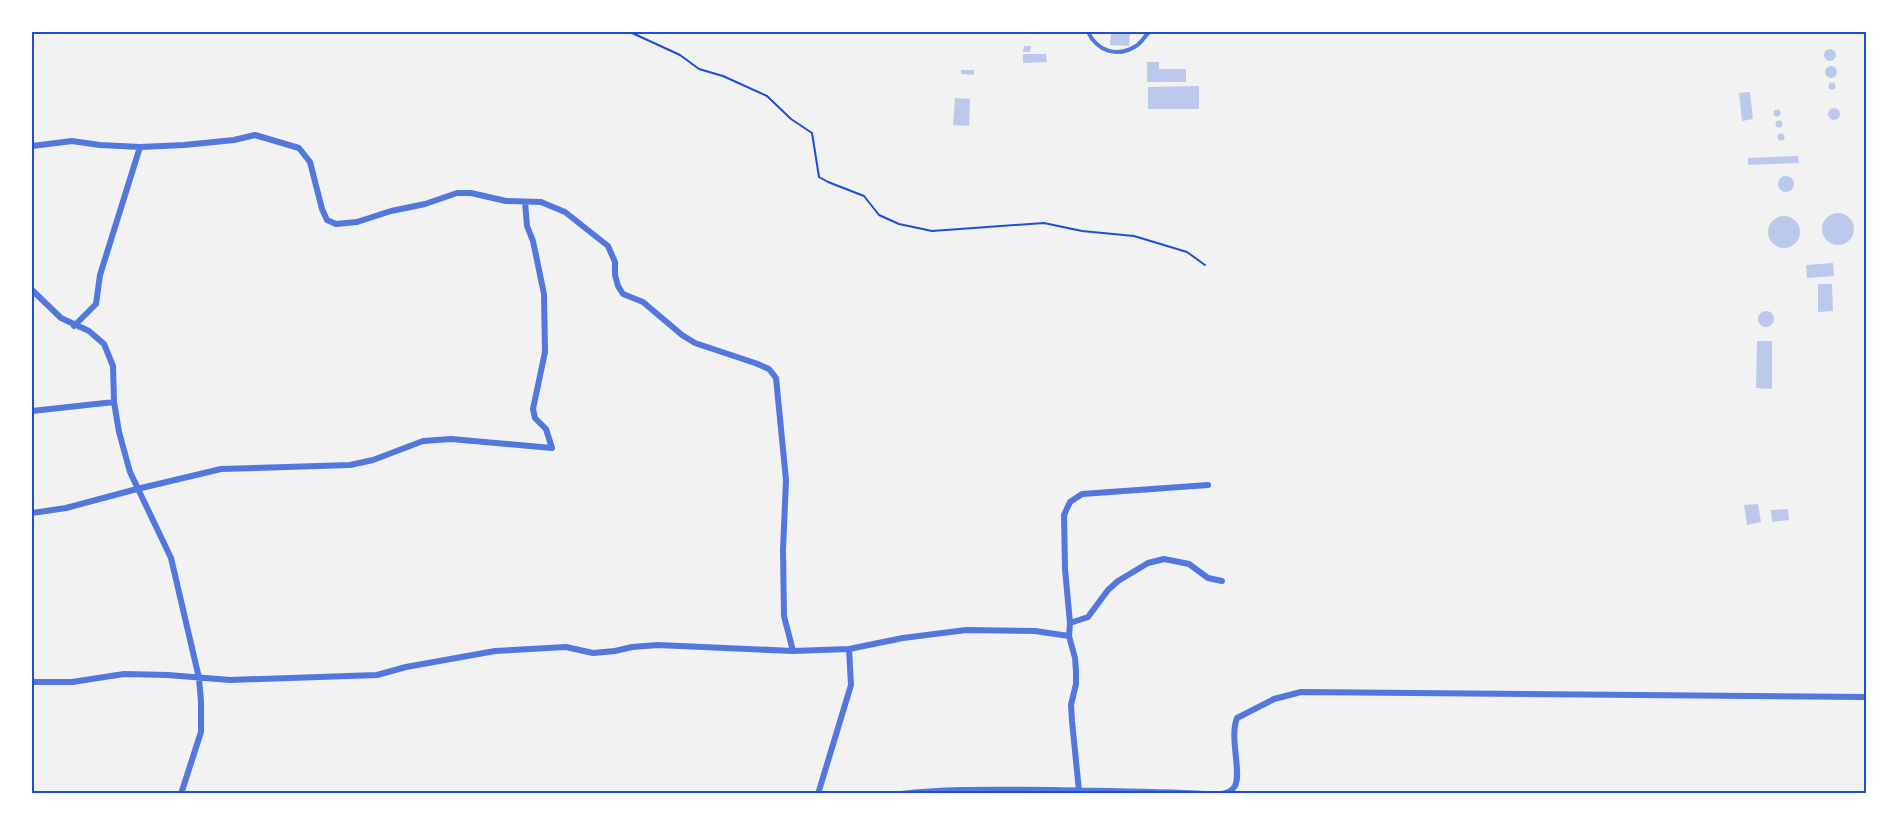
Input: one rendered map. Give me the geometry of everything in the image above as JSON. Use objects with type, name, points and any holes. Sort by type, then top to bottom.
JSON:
[{"type":"street","points":[[32,146],[72,141],[140,147],[184,145],[234,140],[255,135],[299,148],[310,162],[322,209],[327,219],[336,224],[357,222],[457,193],[471,193],[506,201],[540,202],[565,212],[608,246],[615,262],[618,286],[623,294],[643,302],[695,343],[769,369],[776,378],[786,480],[783,550],[784,616],[793,651]]},
{"type":"street","points":[[74,326],[96,304],[100,275],[140,147]]},
{"type":"street","points":[[32,513],[66,508],[221,469],[350,465],[373,460],[423,441],[451,439],[552,448],[546,429],[535,418],[533,409],[544,352],[544,294],[533,241],[527,226],[525,202]]},
{"type":"street","points":[[32,290],[61,318],[89,331],[104,344],[113,366],[114,402],[130,472],[171,558],[199,678],[201,732],[181,794]]},
{"type":"street","points":[[32,411],[114,402]]},
{"type":"street","points":[[1080,791],[1072,713],[1076,671],[1069,636],[1064,515],[1070,502],[1083,494],[1208,485]]},
{"type":"street","points":[[1070,623],[1088,617],[1118,580],[1148,563],[1164,559],[1189,564],[1208,578],[1222,581]]},
{"type":"street","points":[[32,682],[72,682],[124,674],[261,680],[377,675],[406,667],[495,651],[567,647],[593,653],[658,645],[793,651],[849,650],[903,638],[966,630],[1035,631],[1069,636]]},
{"type":"street","points":[[818,794],[851,685],[849,650]]},
{"type":"street","points":[[1226,793],[1234,788],[1236,780],[1234,730],[1237,718],[1274,699],[1301,692],[1866,698]]},
{"type":"street","points":[[901,794],[924,791],[1156,791],[1206,794]]},
{"type":"lane","points":[[1088,32],[1096,45],[1107,51],[1123,52],[1138,46],[1149,32]]},
{"type":"path","points":[[630,32],[680,55],[699,69],[723,76],[766,96],[791,119],[812,133],[819,177],[864,196],[879,215],[899,224],[932,231],[1044,223],[1082,231],[1134,236],[1187,252],[1205,266]]},
{"type":"building","points":[[1111,32],[1130,32],[1129,46],[1110,45]]},
{"type":"building","points":[[1730,32],[1750,32],[1750,33],[1731,34]]},
{"type":"building","points":[[1024,46],[1031,46],[1030,52],[1023,52]]},
{"type":"building","points":[[1832,49],[1836,55],[1832,61],[1828,61],[1824,53]]},
{"type":"building","points":[[1023,54],[1046,54],[1047,62],[1023,63]]},
{"type":"building","points":[[1147,62],[1159,62],[1159,69],[1186,69],[1186,82],[1147,82]]},
{"type":"building","points":[[1833,66],[1837,72],[1833,78],[1829,78],[1825,70]]},
{"type":"building","points":[[961,70],[974,70],[974,75],[961,74]]},
{"type":"building","points":[[1832,83],[1835,86],[1832,89],[1829,86]]},
{"type":"building","points":[[1199,86],[1199,109],[1148,109],[1148,87]]},
{"type":"building","points":[[1750,92],[1753,119],[1742,121],[1739,93]]},
{"type":"building","points":[[955,98],[970,99],[969,126],[953,125]]},
{"type":"building","points":[[1836,108],[1840,114],[1836,120],[1832,120],[1828,112]]},
{"type":"building","points":[[1777,110],[1780,113],[1777,116],[1774,113]]},
{"type":"building","points":[[1779,121],[1782,124],[1779,127],[1776,124]]},
{"type":"building","points":[[1781,134],[1784,137],[1781,140],[1778,137]]},
{"type":"building","points":[[1798,156],[1799,163],[1748,165],[1748,158]]},
{"type":"building","points":[[1786,176],[1794,184],[1786,192],[1778,184]]},
{"type":"building","points":[[1838,213],[1850,217],[1854,229],[1850,241],[1838,245],[1826,241],[1822,229],[1826,217]]},
{"type":"building","points":[[1784,216],[1796,220],[1800,232],[1796,244],[1784,248],[1772,244],[1768,232],[1772,220]]},
{"type":"building","points":[[1833,263],[1834,276],[1807,278],[1806,265]]},
{"type":"building","points":[[1818,284],[1832,284],[1833,311],[1818,312]]},
{"type":"building","points":[[1766,311],[1774,319],[1766,327],[1758,319]]},
{"type":"building","points":[[1757,341],[1772,341],[1772,389],[1756,388]]},
{"type":"building","points":[[1758,504],[1761,522],[1747,525],[1744,505]]},
{"type":"building","points":[[1788,509],[1789,520],[1772,522],[1771,510]]}]
